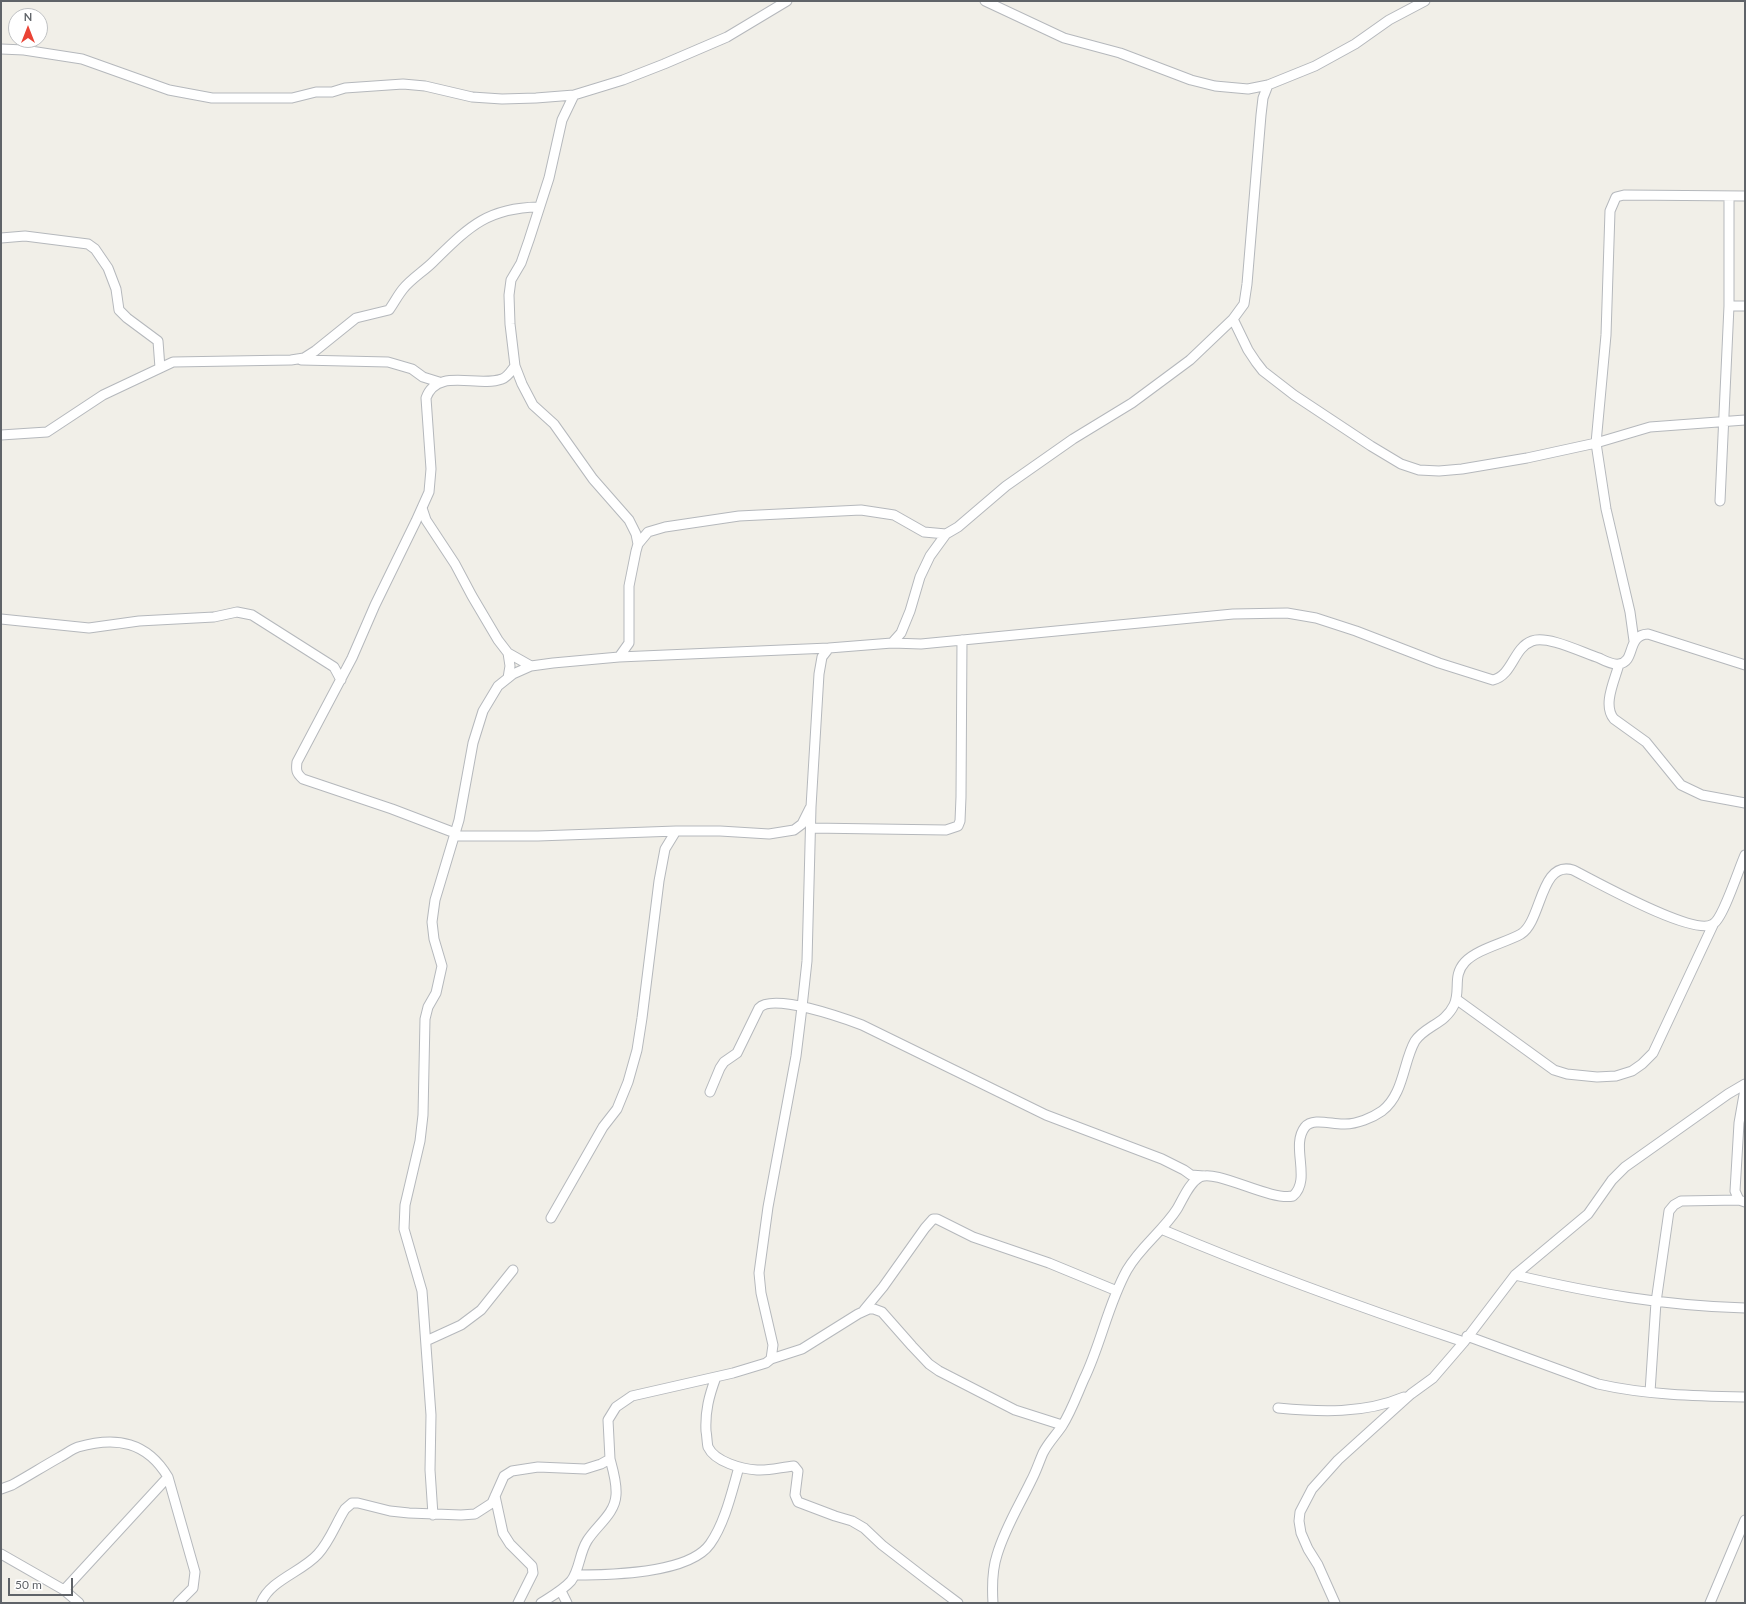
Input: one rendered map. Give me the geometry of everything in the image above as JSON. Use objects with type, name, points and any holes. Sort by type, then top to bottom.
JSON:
[{"type":"street","points":[[1,49],[24,50],[82,59],[169,90],[212,98],[292,98],[316,92],[332,92],[345,88],[403,84],[425,86],[478,98],[530,98],[574,95],[630,77],[727,37],[787,1]]},
{"type":"street","points":[[985,1],[1064,38],[1120,53],[1191,80],[1215,86],[1242,89],[1268,85],[1315,66],[1355,44],[1389,20],[1425,1]]},
{"type":"street","points":[[892,643],[901,633],[910,611],[920,578],[930,556],[946,534],[1012,482],[1073,439],[1132,404],[1183,365],[1233,319],[1244,304],[1261,115],[1263,98],[1268,85]]},
{"type":"street","points":[[574,95],[562,120],[549,178],[538,207],[521,263],[512,280],[509,295],[510,324],[515,366],[533,405],[554,424],[593,479],[629,520],[636,534],[638,544],[629,586],[629,643],[619,657]]},
{"type":"street","points":[[433,1515],[430,1470],[432,1415],[422,1291],[404,1229],[405,1206],[420,1141],[423,1115],[426,1019],[428,1008],[436,993],[442,966],[434,939],[432,922],[435,900],[459,820],[472,743],[483,711],[498,686],[513,674],[531,666],[619,657],[829,648],[892,643],[921,644],[1225,614],[1287,613],[1316,618],[1446,666],[1493,680],[1500,678],[1505,674],[1522,647],[1533,640],[1548,640],[1608,662],[1619,664],[1625,662],[1629,656],[1634,641],[1630,612],[1606,509],[1596,443],[1606,335],[1610,211],[1616,198],[1624,195],[1745,196]]},
{"type":"street","points":[[1720,501],[1729,306],[1729,196]]},
{"type":"street","points":[[298,360],[315,351],[356,318],[389,310],[403,289],[422,273],[473,224],[502,211],[519,207],[538,207]]},
{"type":"street","points":[[1,238],[25,236],[39,237],[88,244],[95,249],[108,268],[116,289],[119,310],[127,318],[158,341],[160,368]]},
{"type":"street","points":[[1729,306],[1745,306]]},
{"type":"street","points":[[1233,319],[1248,350],[1263,371],[1294,395],[1401,464],[1419,470],[1439,471],[1462,469],[1596,443],[1650,427],[1745,420]]},
{"type":"street","points":[[1,435],[47,432],[103,395],[178,361],[218,362],[298,360],[388,362],[412,369],[423,377],[439,382],[497,380],[503,378],[515,366]]},
{"type":"street","points":[[439,382],[429,390],[426,398],[431,469],[429,492],[341,680],[302,751],[297,762],[296,769],[298,775],[303,779],[392,809],[455,834],[538,836],[676,831],[720,831],[770,834],[794,830],[802,824],[811,807]]},
{"type":"street","points":[[422,508],[426,520],[455,564],[472,596],[508,653],[510,666],[508,678]]},
{"type":"street","points":[[638,544],[648,532],[665,527],[739,516],[861,510],[894,515],[924,532],[946,534]]},
{"type":"street","points":[[629,520],[648,532]]},
{"type":"street","points":[[1,619],[89,628],[138,621],[214,617],[237,612],[244,613],[252,615],[334,667],[341,680]]},
{"type":"street","points":[[1634,641],[1642,635],[1656,636],[1745,666]]},
{"type":"street","points":[[811,828],[946,830],[958,826],[960,821],[961,797],[962,640]]},
{"type":"street","points":[[771,1359],[773,1345],[760,1293],[758,1273],[768,1207],[796,1056],[802,1007],[807,961],[811,807],[819,674],[822,657],[829,648]]},
{"type":"street","points":[[508,653],[531,666]]},
{"type":"street","points":[[1619,664],[1608,706],[1609,714],[1646,742],[1681,785],[1702,795],[1745,803]]},
{"type":"street","points":[[794,830],[810,838]]},
{"type":"street","points":[[551,1218],[603,1127],[617,1109],[628,1082],[637,1050],[642,1018],[659,881],[667,843],[676,831]]},
{"type":"street","points":[[656,832],[667,843]]},
{"type":"street","points":[[1456,999],[1554,1070],[1576,1076],[1597,1077],[1616,1076],[1632,1071],[1653,1053],[1713,924],[1721,915],[1745,855]]},
{"type":"street","points":[[710,1092],[720,1068],[724,1062],[736,1053],[759,1008],[762,1005],[774,1004],[802,1007],[862,1025],[1046,1115],[1162,1160],[1184,1170],[1190,1175],[1212,1176],[1269,1194],[1282,1197],[1293,1196],[1297,1193],[1300,1185],[1300,1136],[1306,1126],[1312,1122],[1344,1125],[1356,1123],[1382,1111],[1390,1102],[1400,1083],[1415,1042],[1426,1031],[1449,1013],[1456,999],[1457,973],[1461,966],[1474,954],[1522,933],[1528,926],[1554,872],[1566,868],[1573,870],[1668,917],[1687,924],[1702,927],[1713,924]]},
{"type":"street","points":[[1335,1603],[1318,1565],[1308,1549],[1301,1533],[1299,1521],[1300,1512],[1312,1489],[1338,1460],[1411,1394],[1433,1378],[1466,1339],[1515,1275],[1588,1214],[1612,1180],[1624,1167],[1728,1094],[1745,1084]]},
{"type":"street","points":[[1742,1201],[1735,1191],[1735,1178],[1745,1089]]},
{"type":"street","points":[[993,1603],[992,1586],[996,1557],[1006,1528],[1032,1480],[1044,1452],[1062,1425],[1085,1377],[1117,1291],[1127,1270],[1138,1254],[1176,1210],[1194,1181],[1200,1177],[1206,1176]]},
{"type":"street","points":[[1650,1392],[1656,1302],[1669,1211],[1674,1205],[1681,1201],[1742,1201]]},
{"type":"street","points":[[864,1310],[933,1219],[937,1219],[973,1237],[1049,1263],[1117,1291]]},
{"type":"street","points":[[1161,1229],[1255,1267],[1410,1324],[1466,1339],[1598,1384],[1616,1388],[1650,1392],[1701,1396],[1745,1397]]},
{"type":"street","points":[[426,1341],[461,1325],[481,1310],[513,1270]]},
{"type":"street","points":[[1515,1275],[1578,1289],[1656,1302],[1704,1307],[1745,1308]]},
{"type":"street","points":[[541,1603],[560,1591],[575,1576],[586,1542],[608,1516],[614,1505],[616,1483],[610,1459],[608,1420],[616,1407],[632,1396],[716,1377],[766,1363],[771,1359],[802,1348],[864,1310],[874,1308],[882,1312],[916,1350],[939,1371],[1015,1410],[1062,1425]]},
{"type":"street","points":[[716,1377],[709,1398],[706,1414],[708,1447],[714,1455],[739,1467],[758,1470],[794,1466],[798,1471],[795,1495],[798,1502],[852,1521],[864,1528],[926,1580],[958,1603]]},
{"type":"street","points":[[1278,1408],[1316,1411],[1356,1409],[1388,1403],[1411,1394]]},
{"type":"street","points":[[1,1489],[12,1485],[78,1447],[111,1442],[129,1443],[146,1452],[160,1464],[168,1477],[195,1572],[193,1588],[178,1603]]},
{"type":"street","points":[[261,1603],[267,1592],[304,1566],[318,1554],[346,1509],[352,1503],[358,1503],[390,1511],[433,1515],[475,1514],[492,1503],[504,1476],[512,1471],[538,1467],[585,1469],[601,1464],[610,1459]]},
{"type":"street","points":[[575,1576],[609,1575],[676,1565],[687,1561],[710,1545],[716,1534],[739,1467]]},
{"type":"street","points":[[64,1590],[168,1477]]},
{"type":"street","points":[[496,1496],[503,1533],[510,1544],[532,1566],[533,1573],[518,1603]]},
{"type":"street","points":[[1710,1603],[1745,1520]]},
{"type":"street","points":[[1,1554],[64,1590],[78,1603]]},
{"type":"street","points":[[560,1591],[567,1603]]}]
